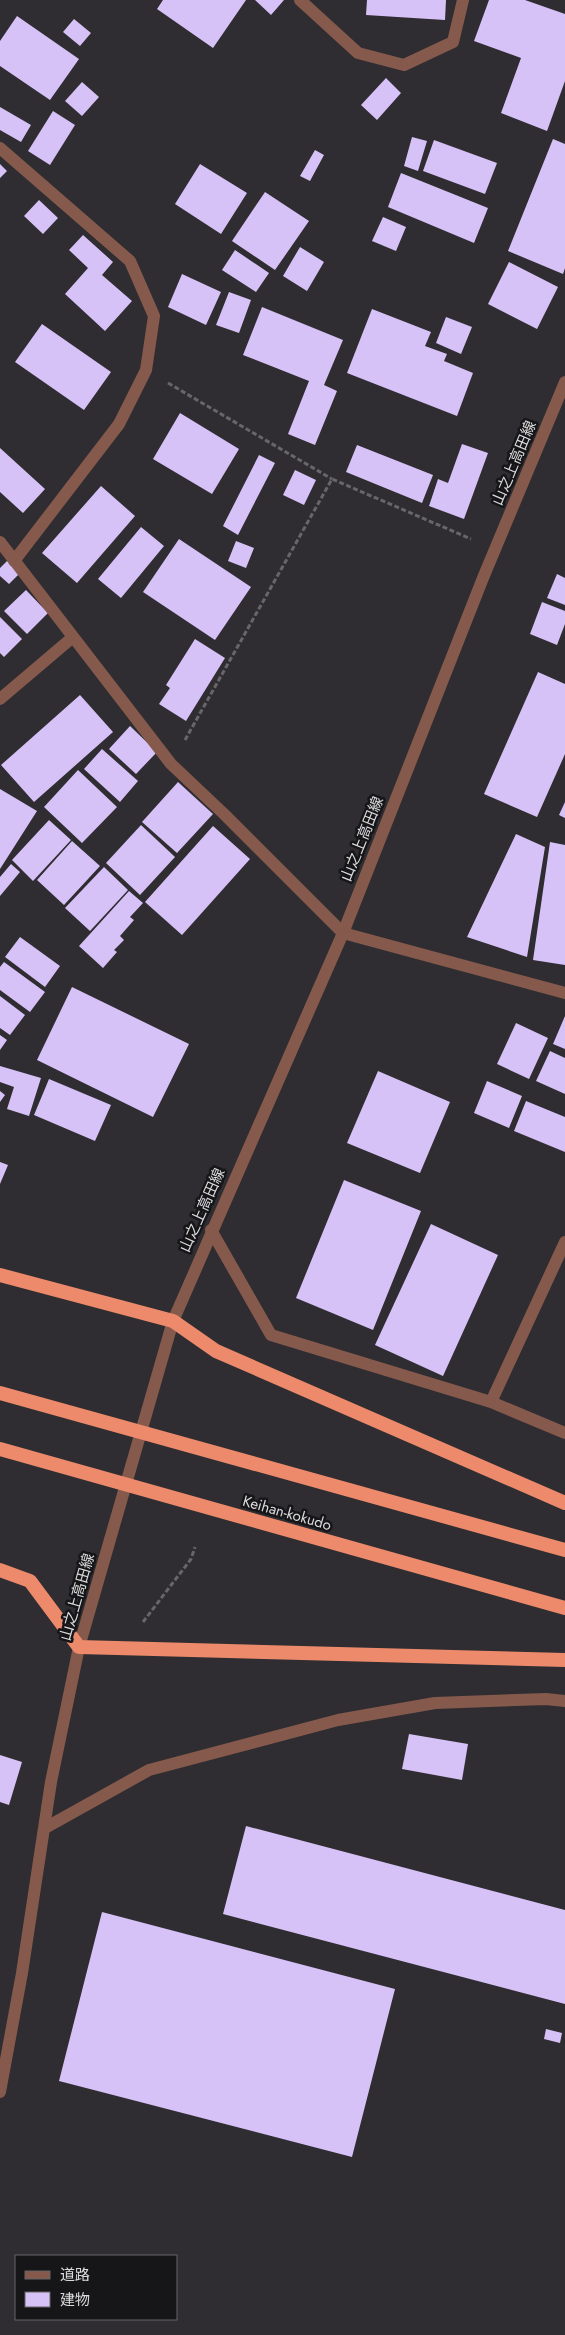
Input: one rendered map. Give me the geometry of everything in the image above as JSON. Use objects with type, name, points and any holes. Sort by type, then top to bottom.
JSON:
[{"type":"highway","points":[[0,1275],[172,1321],[216,1351],[565,1503]]},
{"type":"highway","points":[[0,1393],[565,1550]]},
{"type":"highway","name":"Keihan-kokudo","points":[[0,1449],[565,1608]]},
{"type":"highway","points":[[0,1570],[30,1581],[79,1647],[565,1660]]},
{"type":"street","points":[[300,0],[358,53],[404,64],[453,42],[463,0]]},
{"type":"street","points":[[0,148],[130,261],[154,316],[146,370],[119,424],[14,561]]},
{"type":"street","name":"山之上高田線","points":[[0,2092],[45,1828],[50,1782],[79,1647],[172,1321],[343,932],[495,549],[565,382]]},
{"type":"street","points":[[0,542],[171,764],[343,932],[565,993]]},
{"type":"street","points":[[0,699],[73,637]]},
{"type":"street","points":[[211,1230],[271,1335],[492,1402],[565,1433]]},
{"type":"street","points":[[492,1402],[565,1242]]},
{"type":"street","points":[[45,1828],[149,1770],[338,1720],[435,1703],[546,1699],[565,1701]]},
{"type":"path","points":[[146,370],[332,479],[495,549]]},
{"type":"path","points":[[171,764],[332,479]]},
{"type":"path","points":[[140,1626],[192,1559],[194,1546]]},
{"type":"building","points":[[163,0],[246,0],[213,48],[157,9]]},
{"type":"building","points":[[255,0],[284,0],[271,15]]},
{"type":"building","points":[[367,0],[446,0],[445,20],[366,15]]},
{"type":"building","points":[[489,0],[525,0],[565,14],[565,81],[547,131],[501,113],[521,58],[474,41]]},
{"type":"building","points":[[17,16],[79,59],[50,100],[0,66],[0,41]]},
{"type":"building","points":[[74,19],[91,33],[80,46],[63,32]]},
{"type":"building","points":[[386,78],[401,93],[377,120],[361,105]]},
{"type":"building","points":[[82,82],[99,97],[82,116],[65,101]]},
{"type":"building","points":[[0,107],[31,125],[21,142],[0,130]]},
{"type":"building","points":[[53,111],[75,125],[50,165],[28,151]]},
{"type":"building","points":[[412,137],[427,141],[418,171],[404,166]]},
{"type":"building","points":[[553,139],[565,144],[565,268],[563,274],[508,251]]},
{"type":"building","points":[[434,140],[497,163],[485,194],[423,171]]},
{"type":"building","points":[[315,150],[324,155],[310,181],[300,176]]},
{"type":"building","points":[[0,164],[7,171],[0,178]]},
{"type":"building","points":[[200,164],[247,193],[221,234],[175,204]]},
{"type":"building","points":[[401,173],[488,208],[474,243],[388,207]]},
{"type":"building","points":[[265,192],[309,221],[275,270],[232,241]]},
{"type":"building","points":[[39,200],[58,218],[43,234],[24,216]]},
{"type":"building","points":[[383,217],[406,227],[396,251],[372,241]]},
{"type":"building","points":[[83,235],[113,262],[102,275],[132,301],[105,331],[65,294],[88,268],[69,250]]},
{"type":"building","points":[[300,247],[324,262],[307,291],[283,276]]},
{"type":"building","points":[[235,250],[269,273],[256,292],[222,270]]},
{"type":"building","points":[[509,262],[558,287],[537,329],[488,304]]},
{"type":"building","points":[[182,274],[221,292],[206,325],[168,307]]},
{"type":"building","points":[[229,292],[251,300],[239,333],[216,325]]},
{"type":"building","points":[[262,307],[343,340],[324,385],[337,391],[315,445],[288,434],[309,381],[243,355]]},
{"type":"building","points":[[372,309],[431,332],[425,346],[447,354],[444,361],[473,373],[457,416],[347,373]]},
{"type":"building","points":[[446,317],[472,327],[461,354],[436,343]]},
{"type":"building","points":[[42,324],[111,372],[84,410],[15,362]]},
{"type":"building","points":[[180,413],[239,449],[212,494],[153,459]]},
{"type":"building","points":[[462,444],[488,453],[464,519],[429,506],[438,479],[448,483]]},
{"type":"building","points":[[357,445],[433,475],[422,503],[346,472]]},
{"type":"building","points":[[0,448],[45,489],[23,513],[0,492]]},
{"type":"building","points":[[259,455],[275,463],[238,535],[223,526]]},
{"type":"building","points":[[295,470],[316,480],[304,505],[283,495]]},
{"type":"building","points":[[101,486],[135,516],[77,583],[42,553]]},
{"type":"building","points":[[141,527],[164,546],[121,598],[98,579]]},
{"type":"building","points":[[179,539],[251,587],[215,640],[143,592]]},
{"type":"building","points":[[236,541],[254,548],[246,568],[228,561]]},
{"type":"building","points":[[7,561],[20,573],[9,584],[0,576],[0,568]]},
{"type":"building","points":[[557,574],[565,578],[565,605],[547,598]]},
{"type":"building","points":[[26,590],[48,613],[27,634],[4,611]]},
{"type":"building","points":[[542,602],[565,611],[565,624],[557,645],[530,634]]},
{"type":"building","points":[[0,617],[22,639],[4,657],[0,653]]},
{"type":"building","points":[[195,639],[225,658],[186,721],[159,704],[170,688],[166,685]]},
{"type":"building","points":[[538,672],[565,684],[565,754],[537,817],[484,794]]},
{"type":"building","points":[[80,695],[113,732],[34,802],[1,765]]},
{"type":"building","points":[[130,726],[157,752],[136,774],[109,749]]},
{"type":"building","points":[[102,749],[138,781],[120,802],[84,769]]},
{"type":"building","points":[[78,770],[117,807],[82,843],[44,807]]},
{"type":"building","points":[[178,782],[213,814],[177,853],[142,822]]},
{"type":"building","points":[[0,789],[37,811],[0,869]]},
{"type":"building","points":[[565,802],[565,818],[559,815]]},
{"type":"building","points":[[49,820],[71,840],[33,881],[12,860]]},
{"type":"building","points":[[141,825],[175,857],[140,895],[106,863]]},
{"type":"building","points":[[213,826],[250,859],[182,935],[145,902]]},
{"type":"building","points":[[516,834],[545,847],[527,957],[467,937]]},
{"type":"building","points":[[72,841],[100,866],[64,905],[37,880]]},
{"type":"building","points":[[550,842],[565,845],[565,965],[533,960]]},
{"type":"building","points":[[11,864],[20,872],[0,896],[0,877]]},
{"type":"building","points":[[104,867],[128,890],[90,931],[65,908]]},
{"type":"building","points":[[129,891],[143,903],[130,917],[134,920],[120,936],[124,940],[114,950],[117,952],[103,968],[79,946]]},
{"type":"building","points":[[20,937],[60,966],[45,987],[5,957]]},
{"type":"building","points":[[4,962],[45,992],[30,1012],[0,990],[0,967]]},
{"type":"building","points":[[72,987],[189,1044],[153,1117],[37,1060]]},
{"type":"building","points":[[0,996],[25,1015],[10,1035],[0,1028]]},
{"type":"building","points":[[565,1016],[565,1049],[553,1044]]},
{"type":"building","points":[[516,1023],[548,1038],[529,1079],[497,1064]]},
{"type":"building","points":[[0,1035],[7,1040],[0,1050]]},
{"type":"building","points":[[550,1051],[565,1058],[565,1094],[536,1081]]},
{"type":"building","points":[[0,1066],[41,1078],[29,1116],[7,1109],[14,1087],[0,1082]]},
{"type":"building","points":[[378,1071],[450,1102],[420,1173],[347,1143]]},
{"type":"building","points":[[49,1079],[111,1105],[95,1141],[34,1115]]},
{"type":"building","points":[[487,1081],[522,1096],[509,1128],[474,1113]]},
{"type":"building","points":[[0,1091],[5,1095],[0,1102]]},
{"type":"building","points":[[526,1101],[565,1117],[565,1152],[514,1131]]},
{"type":"building","points":[[0,1162],[8,1165],[0,1184]]},
{"type":"building","points":[[344,1180],[421,1211],[373,1330],[296,1298]]},
{"type":"building","points":[[431,1224],[498,1255],[443,1376],[375,1345]]},
{"type":"building","points":[[409,1734],[468,1744],[462,1780],[402,1769]]},
{"type":"building","points":[[0,1755],[22,1762],[9,1805],[0,1802]]},
{"type":"building","points":[[246,1826],[565,1910],[565,2004],[223,1914]]},
{"type":"building","points":[[102,1912],[395,1989],[352,2157],[59,2081]]},
{"type":"building","points":[[546,2029],[562,2033],[560,2043],[544,2039]]}]
